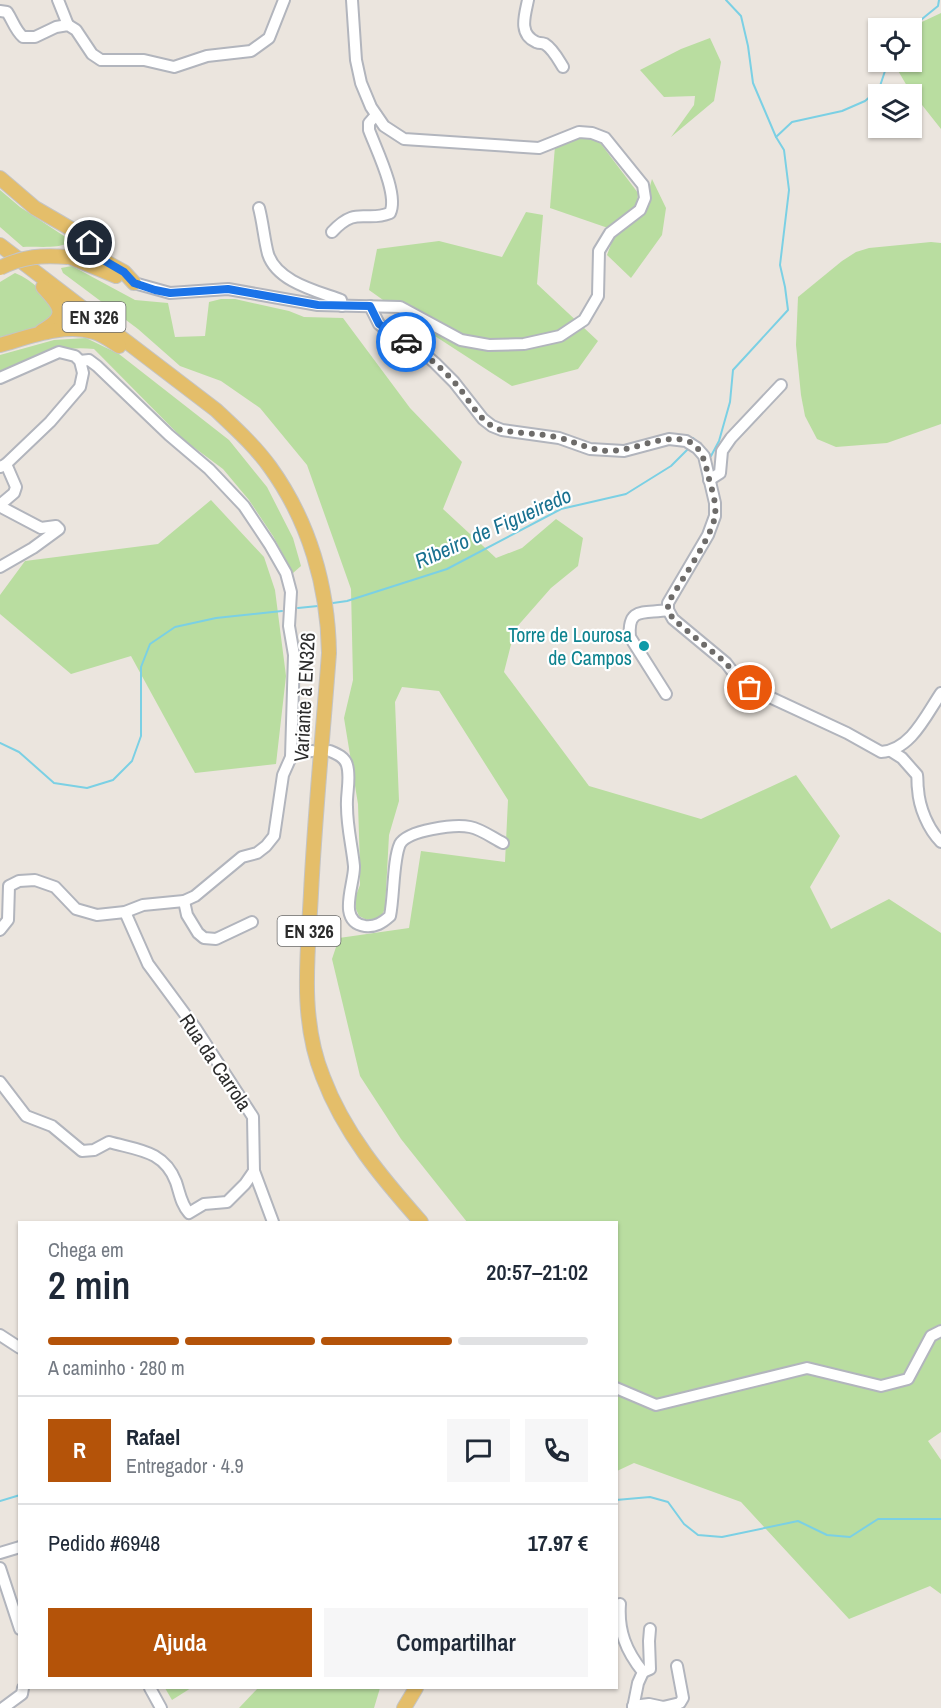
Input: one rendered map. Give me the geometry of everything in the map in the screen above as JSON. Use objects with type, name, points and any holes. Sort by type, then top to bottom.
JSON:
[{"type":"main road","points":[[0,178],[35,208],[78,233],[105,261],[124,272],[134,283]]},
{"type":"main road","points":[[73,258],[81,243],[78,233]]},
{"type":"main road","name":"Variante à EN326","points":[[0,245],[216,410],[270,466],[296,508],[320,574],[327,617],[329,653],[314,835],[307,972],[307,1005],[311,1038],[322,1075],[337,1111],[367,1158],[420,1221]]},
{"type":"main road","points":[[0,268],[21,258],[38,255],[73,258],[134,283]]},
{"type":"main road","points":[[27,267],[55,298],[60,310],[57,322],[30,338]]},
{"type":"main road","points":[[0,345],[65,330],[93,332],[132,354],[162,367]]},
{"type":"street","points":[[58,0],[68,25],[76,30],[92,54],[101,60],[144,60],[174,67],[213,54],[251,51],[268,38],[284,0]]},
{"type":"street","points":[[134,283],[170,293],[228,289],[318,305],[399,307],[461,340],[489,345],[524,344],[560,336],[584,320],[598,296],[599,251],[610,233],[640,210],[645,198],[643,185],[604,138],[592,133],[579,132],[539,148],[404,139],[384,126],[370,107],[361,83],[356,60],[352,0]]},
{"type":"street","points":[[528,0],[524,26],[526,34],[535,42],[544,44],[551,50],[563,67]]},
{"type":"street","points":[[0,11],[7,12],[15,30],[23,37],[35,37],[56,27],[68,25]]},
{"type":"street","points":[[332,232],[343,221],[352,217],[382,216],[390,213],[393,207],[392,194],[369,130],[369,123],[376,115]]},
{"type":"street","points":[[258,208],[269,256],[274,265],[283,275],[302,285],[341,300],[342,306]]},
{"type":"street","points":[[370,306],[379,324],[420,350],[435,363],[454,382],[483,419],[492,426],[502,430],[559,438],[590,449],[606,451],[624,451],[669,439],[686,441],[704,456],[715,503],[715,516],[708,535],[668,603],[668,610],[673,619],[726,663],[739,680],[750,688],[847,733],[881,752],[899,748],[908,740],[941,693]]},
{"type":"street","points":[[0,378],[59,352],[75,356],[80,361],[82,373],[80,387],[50,422],[3,466],[16,487],[14,493],[2,504],[3,508],[41,528],[56,526],[59,529],[33,549],[0,567]]},
{"type":"street","points":[[0,930],[8,920],[9,886],[20,881],[34,880],[55,887],[76,909],[97,915],[125,912],[143,905],[184,901],[195,896],[242,857],[256,853],[266,846],[274,836],[283,775],[291,757],[294,655],[290,626],[291,592],[286,573],[244,506],[209,469],[169,435],[97,366],[89,360],[80,361]]},
{"type":"street","points":[[709,480],[720,473],[722,451],[731,438],[781,385]]},
{"type":"street","points":[[666,694],[630,637],[630,630],[631,619],[640,612],[668,610]]},
{"type":"street","points":[[291,757],[296,753],[312,751]]},
{"type":"street","points":[[330,751],[340,755],[347,763],[346,807],[354,867],[348,909],[352,918],[362,925],[373,926],[382,923],[390,916],[398,854],[401,842],[410,835],[432,830],[471,827],[503,843]]},
{"type":"street","points":[[891,751],[902,758],[917,774],[917,788],[923,810],[934,835],[941,842]]},
{"type":"street","points":[[184,901],[187,915],[204,939],[216,939],[252,922]]},
{"type":"street","name":"Rua da Carrola","points":[[125,912],[148,964],[196,1029],[253,1117],[255,1171],[273,1221]]},
{"type":"street","points":[[0,1082],[26,1116],[52,1126],[82,1151],[94,1150],[109,1142],[147,1151],[161,1160],[175,1180],[183,1206],[189,1213],[204,1204],[227,1202],[255,1171]]},
{"type":"street","points":[[618,1389],[656,1405],[807,1368],[881,1386],[908,1379],[931,1336],[941,1331]]},
{"type":"street","points":[[0,1335],[18,1347]]},
{"type":"street","points":[[0,1553],[18,1548]]},
{"type":"street","points":[[0,1568],[18,1623]]},
{"type":"street","points":[[620,1604],[620,1631],[633,1660],[644,1672]]},
{"type":"street","points":[[633,1707],[644,1672],[650,1669],[650,1629]]},
{"type":"street","points":[[633,1707],[640,1704],[668,1707],[680,1703],[683,1698],[676,1666]]},
{"type":"street","points":[[3,1708],[22,1695],[23,1689]]},
{"type":"street","points":[[151,1689],[161,1708]]},
{"type":"green space","points":[[941,13],[941,129],[922,105],[922,84],[906,84],[899,72],[922,72],[922,22]]},
{"type":"green space","points":[[710,38],[721,62],[714,101],[671,137],[694,105],[695,96],[664,97],[640,70],[681,49]]},
{"type":"green space","points":[[585,136],[598,140],[638,193],[637,207],[608,228],[550,208],[555,146]]},
{"type":"green space","points":[[652,179],[666,208],[662,235],[631,278],[607,255],[614,236],[642,214]]},
{"type":"green space","points":[[0,190],[20,207],[67,238],[67,243],[53,247],[23,247],[0,227]]},
{"type":"green space","points":[[526,212],[543,215],[537,284],[598,341],[578,369],[512,386],[369,290],[377,249],[439,241],[502,257]]},
{"type":"green space","points":[[941,243],[941,424],[887,443],[836,447],[817,439],[805,416],[801,395],[796,345],[798,297],[856,252],[869,248]]},
{"type":"green space","points":[[72,266],[135,300],[168,303],[175,337],[205,336],[209,302],[221,299],[235,299],[289,311],[304,317],[343,318],[410,408],[462,462],[443,509],[496,558],[522,548],[556,519],[583,538],[578,566],[551,588],[515,629],[504,672],[589,786],[701,819],[796,775],[840,836],[810,887],[831,929],[889,899],[941,933],[941,1432],[928,1441],[941,1460],[941,1594],[930,1586],[849,1619],[741,1502],[634,1463],[618,1471],[618,1221],[466,1221],[401,1139],[360,1076],[332,959],[339,938],[409,928],[421,851],[505,862],[508,800],[439,691],[402,687],[395,702],[399,801],[389,835],[385,909],[380,918],[367,920],[359,916],[355,898],[360,885],[358,804],[344,718],[353,680],[351,589],[307,465],[260,408],[221,381],[180,366],[138,329],[63,273],[61,268]]},
{"type":"green space","points":[[15,273],[39,289],[56,311],[31,330],[0,337],[0,282]]},
{"type":"green space","points":[[86,338],[119,354],[229,440],[267,487],[293,538],[301,566],[293,573],[273,536],[249,500],[223,469],[184,440],[94,349],[57,351],[0,371],[0,355],[54,340]]},
{"type":"green space","points":[[211,500],[264,557],[275,590],[286,676],[276,764],[195,773],[131,656],[71,674],[0,614],[0,595],[25,561],[158,544]]},
{"type":"green space","points":[[166,1689],[189,1689],[172,1700]]},
{"type":"green space","points":[[257,1689],[380,1689],[374,1708],[239,1708]]},
{"type":"waterway","name":"Ribeiro de Figueiredo","points":[[706,450],[711,456],[719,441],[730,402],[733,370],[788,310],[780,265],[789,190],[784,150],[776,137],[753,83],[741,16],[726,0]]},
{"type":"waterway","points":[[922,19],[938,6],[939,0]]},
{"type":"waterway","points":[[776,137],[792,122],[842,111],[865,101],[879,89],[885,72]]},
{"type":"waterway","name":"Ribeiro de Figueiredo","points":[[693,438],[699,444]]},
{"type":"waterway","name":"Ribeiro de Figueiredo","points":[[333,603],[347,601],[447,569],[561,509],[626,494],[671,466],[688,449]]},
{"type":"waterway","name":"Ribeiro de Figueiredo","points":[[298,608],[318,606]]},
{"type":"waterway","name":"Ribeiro de Figueiredo","points":[[0,743],[19,752],[54,783],[87,788],[113,780],[132,761],[141,736],[141,667],[150,644],[175,627],[216,618],[282,611]]},
{"type":"waterway","points":[[0,1501],[18,1496]]},
{"type":"waterway","points":[[618,1500],[650,1497],[668,1502],[684,1524],[698,1535],[722,1537],[798,1521],[827,1535],[850,1537],[878,1519],[941,1519]]},
{"type":"way so far","points":[[406,342],[420,350],[454,382],[483,419],[502,430],[559,438],[590,449],[606,451],[624,451],[669,439],[686,441],[704,456],[715,503],[715,516],[708,535],[668,603],[668,610],[673,619],[726,663],[739,680],[750,688]]},
{"type":"place","name":"Torre de Lourosa de Campos","points":[[644,646]]},
{"type":"route","points":[[90,243],[105,261],[143,287],[170,293],[228,289],[318,305],[370,306],[379,324],[406,342]]}]
